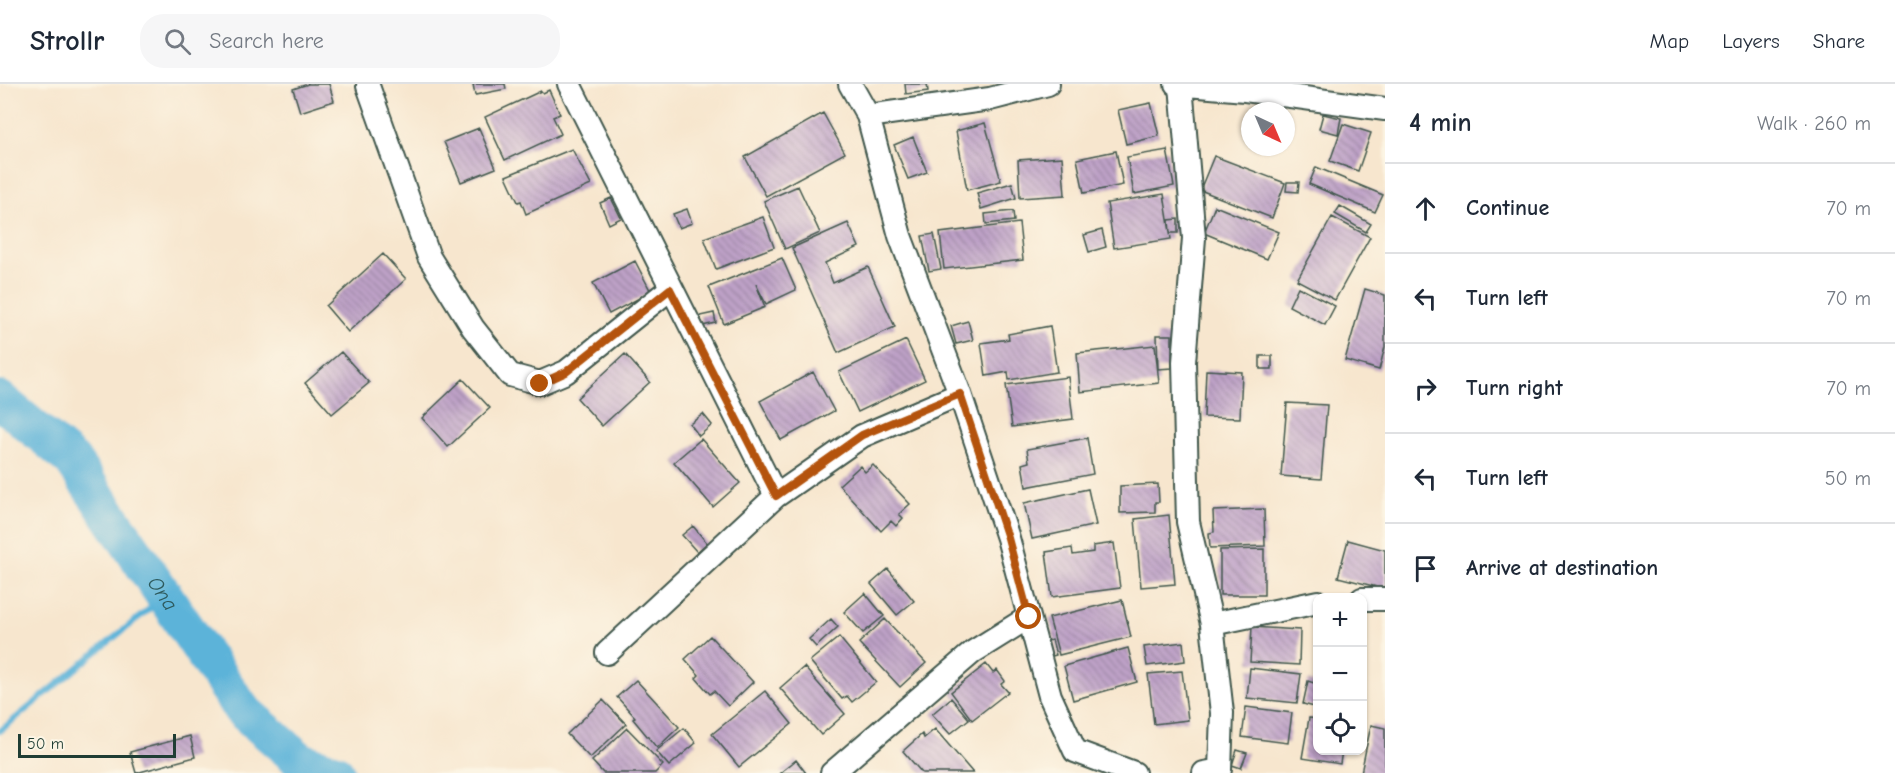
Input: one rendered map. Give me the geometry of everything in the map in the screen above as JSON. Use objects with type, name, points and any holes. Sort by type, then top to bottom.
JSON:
[{"type":"street","points":[[568,84],[776,496]]},
{"type":"street","points":[[850,84],[868,116],[900,236],[960,394],[1008,538],[1050,696],[1075,750],[1134,773]]},
{"type":"street","points":[[868,116],[990,99],[1048,84]]},
{"type":"street","points":[[1176,84],[1245,90],[1385,109]]},
{"type":"street","points":[[1181,85],[1194,238],[1184,362],[1188,522],[1212,624],[1222,713],[1216,772]]},
{"type":"street","points":[[368,86],[429,257],[473,328],[510,375],[540,384],[566,372],[670,289]]},
{"type":"street","points":[[607,653],[776,496],[862,435],[960,394]]},
{"type":"street","points":[[1367,599],[1385,599]]},
{"type":"street","points":[[1212,624],[1313,603]]},
{"type":"street","points":[[832,773],[973,652],[1029,617]]},
{"type":"building","points":[[308,84],[329,84],[334,101],[300,112],[293,89]]},
{"type":"building","points":[[473,84],[505,84],[506,89],[475,95]]},
{"type":"building","points":[[905,84],[927,84],[928,91],[906,94]]},
{"type":"building","points":[[549,90],[560,114],[553,117],[561,134],[505,160],[485,117],[541,91],[543,93]]},
{"type":"building","points":[[1151,103],[1159,136],[1126,144],[1118,110]]},
{"type":"building","points":[[823,113],[845,153],[766,196],[745,157]]},
{"type":"building","points":[[1323,114],[1341,118],[1338,134],[1319,129]]},
{"type":"building","points":[[985,123],[1001,181],[967,190],[956,131]]},
{"type":"building","points":[[1343,124],[1371,133],[1358,171],[1330,161]]},
{"type":"building","points":[[479,128],[496,168],[461,182],[444,142]]},
{"type":"building","points":[[913,137],[927,172],[908,179],[894,145]]},
{"type":"building","points":[[572,149],[591,185],[526,214],[506,176]]},
{"type":"building","points":[[1167,150],[1174,186],[1134,194],[1127,157]]},
{"type":"building","points":[[1116,151],[1123,185],[1084,193],[1077,159]]},
{"type":"building","points":[[1214,156],[1285,183],[1272,218],[1200,190]]},
{"type":"building","points":[[1062,157],[1065,195],[1020,198],[1018,160]]},
{"type":"building","points":[[1316,167],[1383,195],[1375,212],[1309,184]]},
{"type":"building","points":[[1287,182],[1299,182],[1298,192],[1286,191]]},
{"type":"building","points":[[1012,183],[1016,198],[981,209],[977,193]]},
{"type":"building","points":[[798,186],[820,233],[785,249],[764,201]]},
{"type":"building","points":[[1164,194],[1171,239],[1114,248],[1107,203]]},
{"type":"building","points":[[611,198],[621,218],[609,224],[600,203]]},
{"type":"building","points":[[1215,206],[1279,232],[1267,259],[1204,233]]},
{"type":"building","points":[[1340,206],[1371,224],[1366,232],[1335,214]]},
{"type":"building","points":[[687,209],[692,223],[679,228],[673,214]]},
{"type":"building","points":[[1013,211],[1014,221],[986,224],[985,214]]},
{"type":"building","points":[[763,217],[774,247],[716,269],[704,238]]},
{"type":"building","points":[[1332,217],[1370,237],[1335,300],[1297,280]]},
{"type":"building","points":[[1178,219],[1178,233],[1170,233],[1169,220]]},
{"type":"building","points":[[848,223],[859,247],[825,263],[833,283],[868,267],[895,327],[838,353],[792,248]]},
{"type":"building","points":[[1019,223],[1023,260],[944,269],[940,233]]},
{"type":"building","points":[[1102,230],[1106,247],[1089,252],[1084,235]]},
{"type":"building","points":[[934,234],[941,269],[929,271],[922,236]]},
{"type":"building","points":[[383,254],[406,279],[348,332],[326,306]]},
{"type":"building","points":[[782,258],[796,290],[766,304],[756,284],[765,307],[724,324],[709,287]]},
{"type":"building","points":[[635,261],[651,292],[609,314],[593,283]]},
{"type":"building","points":[[1298,287],[1335,306],[1325,325],[1289,306]]},
{"type":"building","points":[[1365,289],[1385,295],[1385,347],[1379,370],[1345,360]]},
{"type":"building","points":[[714,313],[716,323],[702,326],[700,316]]},
{"type":"building","points":[[968,321],[973,340],[956,344],[951,326]]},
{"type":"building","points":[[1050,326],[1057,372],[1009,380],[1008,372],[986,376],[981,343],[1009,339],[1008,334]]},
{"type":"building","points":[[1157,335],[1172,335],[1172,368],[1158,369]]},
{"type":"building","points":[[906,340],[925,380],[858,412],[839,372]]},
{"type":"building","points":[[1155,345],[1159,383],[1080,392],[1077,353]]},
{"type":"building","points":[[341,352],[369,383],[332,414],[305,383]]},
{"type":"building","points":[[625,354],[650,382],[602,426],[577,398]]},
{"type":"building","points":[[1260,356],[1272,356],[1272,369],[1260,369]]},
{"type":"building","points":[[1206,370],[1242,372],[1240,418],[1204,417]]},
{"type":"building","points":[[813,372],[834,411],[781,440],[760,401]]},
{"type":"building","points":[[1068,377],[1073,419],[1012,427],[1006,385]]},
{"type":"building","points":[[463,379],[490,408],[448,447],[422,418]]},
{"type":"building","points":[[1287,403],[1327,405],[1321,479],[1281,476]]},
{"type":"building","points":[[703,414],[712,425],[699,436],[690,424]]},
{"type":"building","points":[[1087,438],[1093,474],[1026,487],[1022,464],[1029,462],[1027,449]]},
{"type":"building","points":[[701,439],[740,483],[713,507],[674,462]]},
{"type":"building","points":[[873,465],[910,504],[899,514],[903,518],[896,526],[891,521],[881,531],[839,485],[860,466],[865,472]]},
{"type":"building","points":[[1158,484],[1159,502],[1155,502],[1155,512],[1120,513],[1120,486]]},
{"type":"building","points":[[1088,489],[1096,525],[1032,539],[1024,503]]},
{"type":"building","points":[[1264,509],[1265,546],[1210,548],[1209,533],[1214,532],[1213,511]]},
{"type":"building","points":[[1169,515],[1175,584],[1141,587],[1135,519]]},
{"type":"building","points":[[693,526],[707,543],[697,552],[682,535]]},
{"type":"building","points":[[1348,540],[1385,550],[1385,589],[1338,577]]},
{"type":"building","points":[[1114,543],[1120,588],[1052,597],[1046,552],[1072,548],[1073,555],[1093,552],[1093,546]]},
{"type":"building","points":[[1264,549],[1264,595],[1220,595],[1220,550]]},
{"type":"building","points":[[888,569],[914,601],[897,615],[871,584]]},
{"type":"building","points":[[865,593],[884,616],[863,633],[844,612]]},
{"type":"building","points":[[1122,600],[1131,637],[1059,655],[1049,618]]},
{"type":"building","points":[[831,619],[838,627],[816,647],[809,639]]},
{"type":"building","points":[[885,619],[926,663],[900,687],[859,643]]},
{"type":"building","points":[[1252,627],[1300,630],[1299,665],[1250,662]]},
{"type":"building","points":[[710,636],[753,682],[728,706],[714,691],[710,694],[696,678],[699,675],[685,659]]},
{"type":"building","points":[[839,637],[876,682],[852,702],[847,696],[842,699],[810,661]]},
{"type":"building","points":[[1052,640],[1056,655],[1045,658],[1041,642]]},
{"type":"building","points":[[1183,642],[1185,661],[1147,666],[1144,647]]},
{"type":"building","points":[[1128,648],[1137,682],[1073,700],[1064,666]]},
{"type":"building","points":[[986,664],[993,673],[997,670],[1005,681],[1001,684],[1008,692],[972,720],[951,692]]},
{"type":"building","points":[[804,667],[845,714],[821,735],[780,688]]},
{"type":"building","points":[[1250,668],[1301,674],[1297,703],[1247,698]]},
{"type":"building","points":[[1182,671],[1188,720],[1154,724],[1148,674]]},
{"type":"building","points":[[636,680],[679,727],[657,748],[633,719],[635,717],[617,697]]},
{"type":"building","points":[[1308,681],[1313,683],[1313,707],[1303,704]]},
{"type":"building","points":[[765,691],[792,724],[739,767],[712,734]]},
{"type":"building","points":[[951,698],[969,719],[950,734],[932,714]]},
{"type":"building","points":[[603,700],[626,724],[590,758],[567,734]]},
{"type":"building","points":[[1246,707],[1292,713],[1288,743],[1242,737]]},
{"type":"building","points":[[1309,718],[1313,718],[1313,755],[1341,755],[1340,764],[1302,758]]},
{"type":"building","points":[[1371,725],[1385,728],[1385,773],[1361,773],[1365,755],[1367,755]]},
{"type":"building","points":[[627,728],[663,765],[655,773],[603,773],[592,761]]},
{"type":"building","points":[[684,728],[696,743],[669,766],[656,751]]},
{"type":"building","points":[[935,729],[973,773],[922,773],[903,751],[922,734],[924,738]]},
{"type":"building","points":[[190,736],[195,757],[136,773],[130,752]]},
{"type":"building","points":[[1237,750],[1247,753],[1241,768],[1232,765]]},
{"type":"building","points":[[796,760],[806,773],[780,773]]},
{"type":"waterway","name":"Ona","points":[[0,400],[72,460],[242,710],[301,761],[336,773]]},
{"type":"waterway","points":[[0,731],[165,596]]},
{"type":"route","points":[[540,384],[566,372],[670,289],[776,496],[862,435],[960,394],[1008,538],[1029,617]]}]
